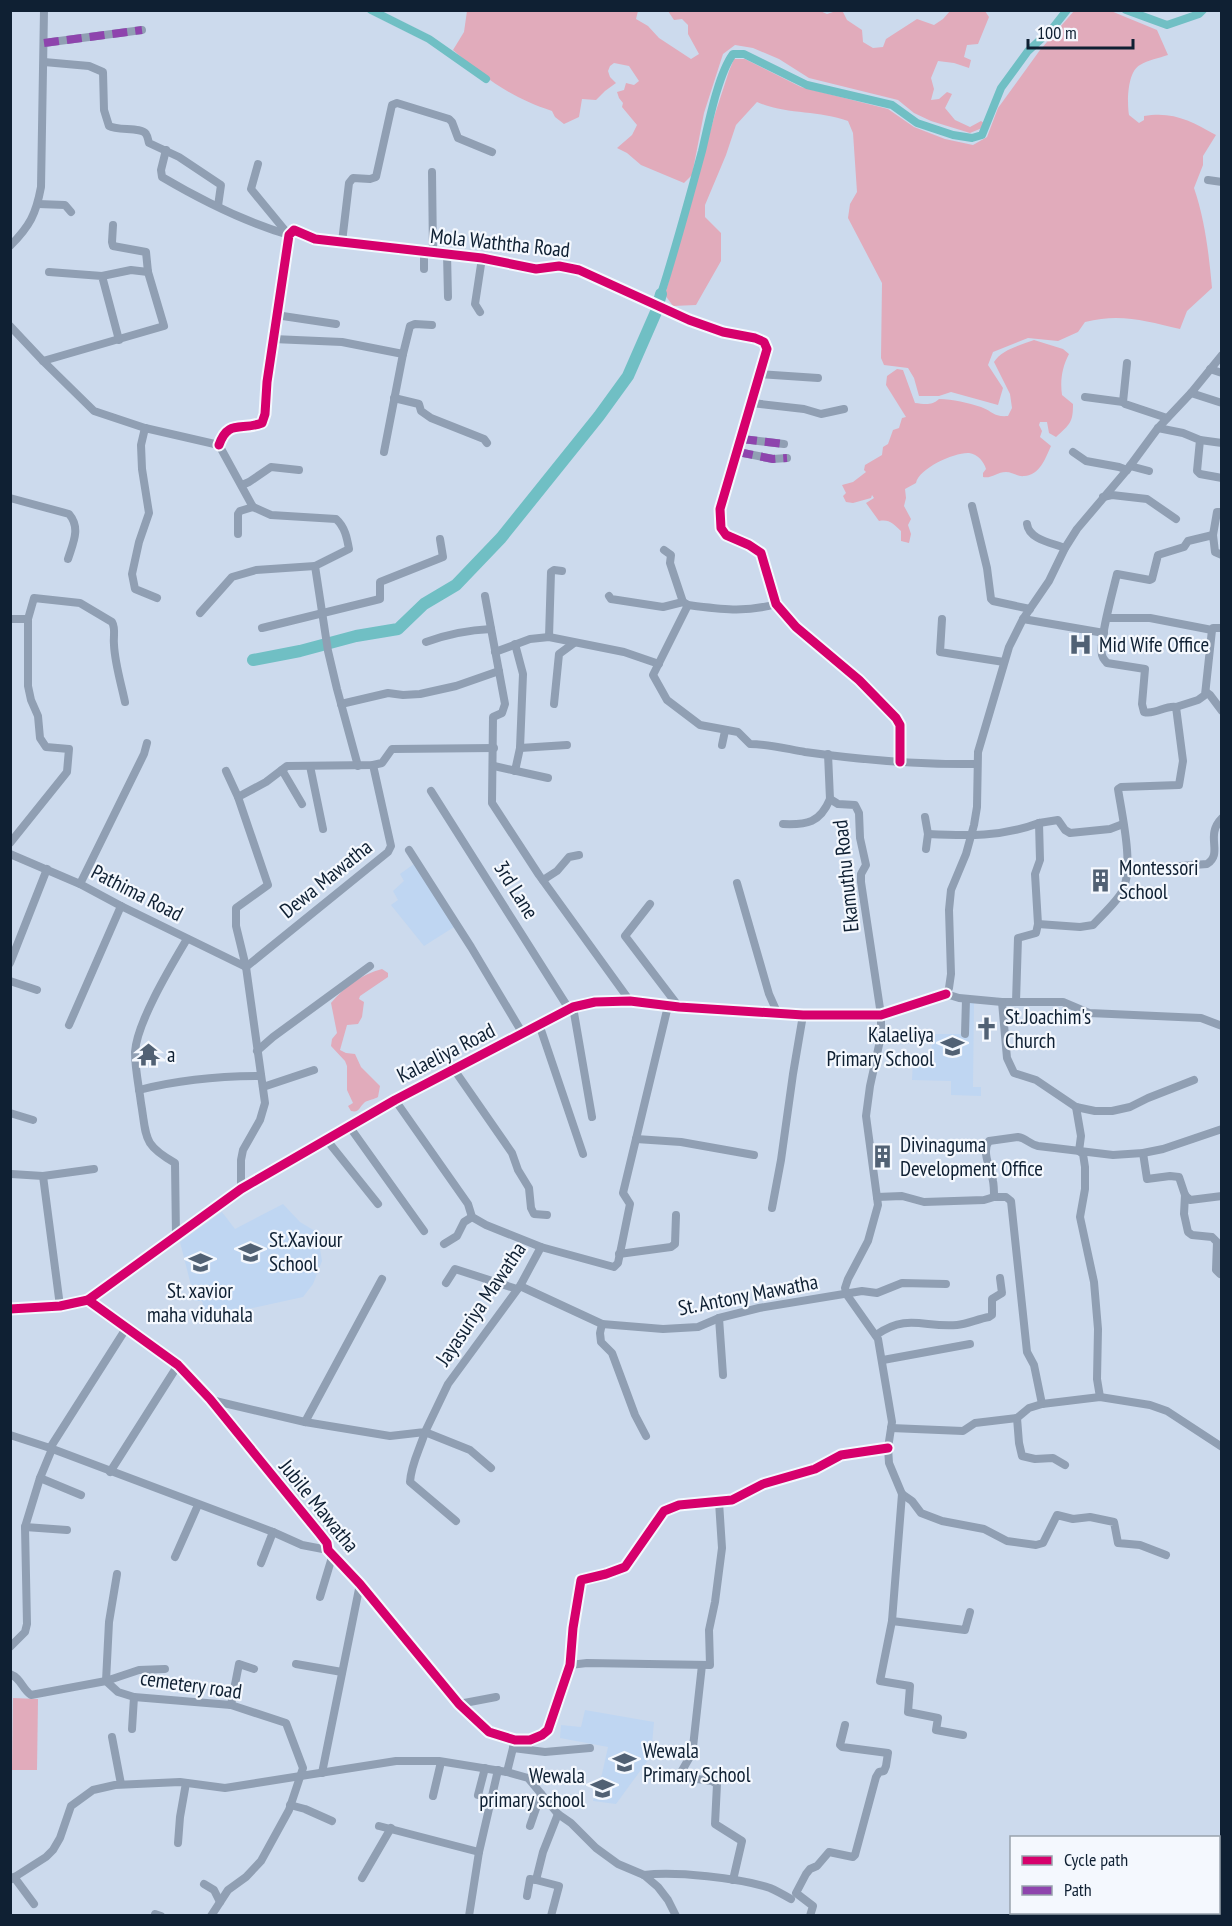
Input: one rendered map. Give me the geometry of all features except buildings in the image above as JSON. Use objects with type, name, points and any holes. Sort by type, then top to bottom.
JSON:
[{"type":"street","points":[[10,246],[31,222],[41,187],[44,10]]},
{"type":"street","points":[[44,43],[142,30]]},
{"type":"street","points":[[44,62],[89,66],[103,72],[104,110],[109,126],[142,130],[146,133],[149,143],[166,150],[221,184],[218,206]]},
{"type":"street","points":[[342,242],[349,183],[353,178],[376,177],[392,105],[397,103],[449,120],[458,138],[492,152]]},
{"type":"street","points":[[166,150],[161,170],[162,177],[192,195],[289,235]]},
{"type":"street","points":[[219,445],[227,430],[232,427],[254,426],[262,423],[265,414],[267,382],[289,235],[251,189],[258,164]]},
{"type":"street","points":[[432,172],[433,253]]},
{"type":"street","points":[[1208,180],[1221,182]]},
{"type":"street","points":[[38,204],[65,205],[71,212]]},
{"type":"street","points":[[43,361],[164,326],[148,272],[146,252],[113,246],[113,225]]},
{"type":"street","name":"Mola Waththa Road","points":[[289,235],[294,230],[315,238],[342,242],[482,258],[536,269],[559,266],[579,270],[657,307],[723,332],[764,342],[767,349],[720,509],[721,528],[726,535],[761,553],[776,604]]},
{"type":"street","points":[[424,252],[424,269]]},
{"type":"street","points":[[447,255],[448,297]]},
{"type":"street","points":[[480,312],[475,304],[482,258]]},
{"type":"street","points":[[49,272],[102,276],[131,270],[148,272]]},
{"type":"street","points":[[102,276],[119,340]]},
{"type":"street","points":[[276,315],[336,324]]},
{"type":"street","points":[[384,452],[410,326],[432,325]]},
{"type":"street","points":[[10,326],[94,411],[145,428],[219,445],[253,507],[271,515],[336,519],[341,523],[349,549],[315,566],[256,570],[232,577],[200,613]]},
{"type":"street","points":[[273,339],[342,342],[403,354]]},
{"type":"street","points":[[1221,355],[1077,528],[1049,581],[1023,619],[1009,647],[979,746],[976,817],[951,890],[949,910],[951,974],[946,994],[966,999],[1002,1002],[1063,1002],[1089,1013],[1201,1018],[1221,1026]]},
{"type":"street","points":[[1123,402],[1126,363]]},
{"type":"street","points":[[1210,369],[1221,373]]},
{"type":"street","points":[[759,374],[818,378]]},
{"type":"street","points":[[1191,393],[1221,403]]},
{"type":"street","points":[[1085,397],[1123,402],[1167,418]]},
{"type":"street","points":[[394,398],[419,404],[421,411],[431,418],[484,439],[487,443]]},
{"type":"street","points":[[752,403],[804,409],[821,414],[844,409]]},
{"type":"street","points":[[145,428],[141,445],[142,470],[149,513],[139,542],[132,574],[135,589],[157,598]]},
{"type":"street","points":[[1158,428],[1183,433],[1200,440],[1221,443]]},
{"type":"street","points":[[742,439],[784,444]]},
{"type":"street","points":[[1200,440],[1197,471],[1200,474],[1221,478]]},
{"type":"street","points":[[738,452],[773,459],[787,458]]},
{"type":"street","points":[[1073,452],[1086,461],[1149,471]]},
{"type":"street","points":[[242,485],[271,467],[299,470]]},
{"type":"street","points":[[1103,497],[1112,495],[1147,499],[1176,519]]},
{"type":"street","points":[[10,498],[69,514],[75,521],[76,527],[68,559]]},
{"type":"street","points":[[972,506],[987,568],[991,599],[993,602],[1030,609]]},
{"type":"street","points":[[238,534],[238,514],[240,511],[253,507]]},
{"type":"street","points":[[1221,512],[1217,512],[1213,536],[1215,552],[1221,555]]},
{"type":"street","points":[[1027,524],[1028,530],[1036,537],[1065,548]]},
{"type":"street","points":[[1212,630],[1205,695],[1198,700],[1171,706],[1151,714],[1144,712],[1142,704],[1145,669],[1107,663],[1103,658],[1104,633],[1117,574],[1150,580],[1158,555],[1184,548],[1188,541],[1213,536]]},
{"type":"street","points":[[262,627],[380,599],[380,582],[442,557],[440,539]]},
{"type":"street","points":[[664,550],[671,555],[670,563],[685,603],[653,675],[667,700],[700,725],[738,732],[750,744],[769,744],[804,752],[928,765],[977,764]]},
{"type":"street","points":[[315,566],[328,651],[358,766]]},
{"type":"street","points":[[549,637],[551,572],[561,571]]},
{"type":"street","points":[[485,596],[505,704],[502,713],[493,717],[492,803],[543,880],[630,1001]]},
{"type":"street","points":[[609,596],[611,599],[663,607],[685,603],[732,610],[776,604],[796,627],[859,680],[896,718],[900,725],[900,762]]},
{"type":"street","points":[[10,843],[67,772],[69,753],[69,749],[46,747],[40,738],[38,716],[31,700],[28,686],[28,619],[34,598],[80,603],[112,621],[115,627],[113,642],[115,660],[125,702]]},
{"type":"street","points":[[1107,618],[1150,618],[1212,630],[1221,628]]},
{"type":"street","points":[[10,619],[28,619]]},
{"type":"street","points":[[942,619],[940,652],[1004,662]]},
{"type":"street","points":[[1023,619],[1104,633]]},
{"type":"street","points":[[426,642],[446,635],[491,628]]},
{"type":"street","points":[[495,652],[530,639],[549,637],[624,652],[659,664]]},
{"type":"street","points":[[554,704],[559,654],[574,643]]},
{"type":"street","points":[[515,644],[524,674],[520,748],[515,771]]},
{"type":"street","points":[[341,704],[388,693],[420,694],[456,686],[499,672]]},
{"type":"street","points":[[1206,692],[1221,711]]},
{"type":"street","points":[[1038,924],[1080,927],[1093,925],[1123,891],[1128,870],[1118,789],[1179,785],[1183,761],[1176,706]]},
{"type":"street","points":[[722,745],[725,730]]},
{"type":"street","points":[[81,884],[144,754],[147,743]]},
{"type":"street","points":[[520,748],[567,745]]},
{"type":"street","points":[[238,797],[266,782],[287,766],[374,765],[382,763],[392,749],[494,748]]},
{"type":"street","name":"Ekamuthu Road","points":[[828,754],[830,799],[838,804],[855,805],[859,813],[860,838],[866,866],[861,874],[861,882],[881,1015],[881,1036],[866,1116],[878,1205],[868,1241],[848,1279],[845,1288],[847,1295]]},
{"type":"street","name":"Dewa Mawatha","points":[[246,967],[388,852],[391,846],[374,765]]},
{"type":"street","points":[[310,766],[323,829]]},
{"type":"street","points":[[494,766],[548,778]]},
{"type":"street","points":[[282,770],[302,804]]},
{"type":"street","points":[[226,771],[238,797],[268,885],[236,908],[236,926],[246,967],[265,1104],[260,1120],[243,1150],[241,1189]]},
{"type":"street","name":"3rd Lane","points":[[432,791],[571,1008]]},
{"type":"street","points":[[783,824],[805,825],[826,810],[830,799]]},
{"type":"street","points":[[925,817],[928,834],[926,849]]},
{"type":"street","points":[[1128,870],[1207,864],[1215,855],[1214,830],[1221,818]]},
{"type":"street","points":[[928,834],[971,837],[1027,828],[1039,823],[1058,820],[1065,831],[1070,833],[1110,829],[1123,824]]},
{"type":"street","points":[[1016,1002],[1018,938],[1036,933],[1038,924],[1035,874],[1040,860],[1039,823]]},
{"type":"street","points":[[409,850],[523,1034]]},
{"type":"street","name":"Pathima Road","points":[[10,854],[81,884],[246,967]]},
{"type":"street","points":[[543,880],[569,857],[579,855]]},
{"type":"street","points":[[10,963],[46,869]]},
{"type":"street","points":[[737,883],[769,994],[777,1012]]},
{"type":"street","points":[[650,904],[625,936],[679,1007]]},
{"type":"street","points":[[69,1025],[121,906]]},
{"type":"street","points":[[176,1237],[175,1164],[157,1153],[147,1140],[135,1053],[139,1032],[167,974],[188,939]]},
{"type":"street","points":[[257,1051],[370,966]]},
{"type":"street","points":[[10,981],[36,990]]},
{"type":"street","name":"Kalaeliya Road","points":[[10,1309],[60,1306],[88,1300],[241,1189],[453,1068],[571,1008],[596,1002],[630,1001],[679,1007],[803,1015],[881,1015],[946,994]]},
{"type":"street","points":[[965,1034],[966,999]]},
{"type":"street","points":[[1002,1002],[1007,1058],[1014,1073],[1036,1080],[1076,1107],[1095,1111],[1112,1111],[1130,1107],[1194,1080]]},
{"type":"street","points":[[668,1006],[623,1193],[630,1204],[619,1254],[671,1247],[675,1244],[676,1215]]},
{"type":"street","points":[[571,1008],[592,1117]]},
{"type":"street","points":[[772,1208],[803,1015]]},
{"type":"street","points":[[539,1024],[583,1154]]},
{"type":"street","points":[[453,1068],[465,1082],[512,1153],[530,1188],[531,1208],[534,1214],[547,1215]]},
{"type":"street","points":[[263,1088],[314,1070]]},
{"type":"street","points":[[140,1090],[159,1085],[239,1076],[261,1076]]},
{"type":"street","points":[[395,1100],[468,1204],[472,1217],[541,1247]]},
{"type":"street","points":[[1076,1107],[1081,1136],[1079,1151]]},
{"type":"street","points":[[10,1113],[33,1120]]},
{"type":"street","points":[[349,1126],[424,1232]]},
{"type":"street","points":[[994,1197],[986,1152],[986,1145],[989,1141],[1018,1137],[1023,1138],[1029,1144],[1038,1146],[1113,1155],[1163,1149],[1221,1129]]},
{"type":"street","points":[[326,1139],[378,1204]]},
{"type":"street","points":[[636,1139],[681,1142],[754,1155]]},
{"type":"street","points":[[1079,1151],[1083,1154],[1085,1167],[1085,1189],[1080,1217],[1094,1282],[1098,1329],[1096,1379],[1101,1397]]},
{"type":"street","points":[[1143,1153],[1147,1179],[1179,1177],[1185,1195],[1184,1214],[1188,1232],[1192,1235],[1212,1237],[1217,1242],[1216,1270],[1220,1274]]},
{"type":"street","points":[[11,1174],[43,1176],[94,1169]]},
{"type":"street","points":[[43,1176],[60,1306]]},
{"type":"street","points":[[1185,1195],[1190,1200],[1221,1196]]},
{"type":"street","points":[[878,1197],[902,1196],[924,1202],[1006,1197],[1011,1201],[1027,1352],[1034,1365],[1042,1404]]},
{"type":"street","points":[[444,1244],[457,1236],[464,1222],[472,1217]]},
{"type":"street","name":"Jayasuriya Mawatha","points":[[456,1521],[410,1482],[410,1469],[448,1384],[518,1287],[541,1247],[614,1267],[618,1263],[619,1254]]},
{"type":"street","name":"St. Antony Mawatha","points":[[446,1283],[455,1269],[518,1287],[602,1324],[663,1329],[698,1327],[719,1318],[759,1308],[862,1292],[877,1293],[902,1283],[946,1284]]},
{"type":"street","points":[[876,1335],[886,1328],[910,1322],[956,1325],[989,1317],[992,1315],[992,1299],[1002,1293],[1000,1278]]},
{"type":"street","points":[[305,1422],[382,1279]]},
{"type":"street","points":[[847,1295],[878,1339],[891,1422],[888,1463],[902,1494],[892,1621],[880,1681],[910,1686],[908,1712],[938,1718],[936,1730],[963,1735]]},
{"type":"street","name":"Jubile Mawatha","points":[[88,1300],[178,1365],[210,1399],[320,1534],[330,1552],[360,1584],[459,1704],[489,1732],[514,1744],[545,1752],[590,1748]]},
{"type":"street","points":[[719,1318],[723,1375]]},
{"type":"street","points":[[602,1324],[601,1342],[612,1353],[635,1415],[646,1436]]},
{"type":"street","points":[[10,1647],[25,1632],[27,1624],[25,1527],[40,1478],[51,1449],[127,1327]]},
{"type":"street","points":[[883,1360],[970,1344]]},
{"type":"street","points":[[110,1472],[178,1365]]},
{"type":"street","points":[[891,1428],[963,1431],[975,1423],[1017,1418],[1029,1407],[1101,1397],[1150,1405],[1167,1411],[1221,1447]]},
{"type":"street","points":[[210,1399],[305,1422],[390,1436],[425,1432],[470,1450],[491,1468]]},
{"type":"street","points":[[1017,1418],[1022,1456],[1035,1459],[1053,1458],[1065,1465]]},
{"type":"street","points":[[10,1435],[273,1532],[302,1545],[330,1552],[320,1597]]},
{"type":"street","points":[[469,1916],[479,1852],[503,1771],[514,1744],[531,1740],[548,1730],[570,1665],[581,1580],[625,1567],[664,1511],[679,1505],[732,1500],[763,1484],[815,1469],[841,1455],[888,1448]]},
{"type":"street","points":[[40,1478],[81,1495]]},
{"type":"street","points":[[902,1494],[912,1501],[921,1513],[942,1521],[984,1529],[1007,1541],[1036,1545],[1043,1543],[1057,1515],[1073,1519],[1090,1517],[1114,1522],[1118,1543],[1140,1545],[1166,1555]]},
{"type":"street","points":[[570,1665],[587,1663],[710,1665],[709,1630],[716,1602],[722,1548],[719,1502]]},
{"type":"street","points":[[175,1557],[198,1505]]},
{"type":"street","points":[[25,1527],[67,1530]]},
{"type":"street","points":[[261,1563],[273,1532]]},
{"type":"street","points":[[106,1682],[109,1622],[117,1574]]},
{"type":"street","points":[[322,1773],[360,1584]]},
{"type":"street","points":[[892,1621],[965,1630],[970,1611]]},
{"type":"street","points":[[231,1706],[239,1664],[254,1669]]},
{"type":"street","points":[[296,1664],[342,1672]]},
{"type":"street","points":[[702,1665],[693,1747],[680,1774],[682,1777],[712,1781],[717,1784],[715,1824],[742,1841],[733,1880]]},
{"type":"street","points":[[10,1674],[19,1679],[27,1693],[31,1695],[106,1682],[139,1670],[165,1669]]},
{"type":"street","name":"cemetery road","points":[[106,1682],[118,1692],[134,1697],[231,1706],[286,1723],[303,1768],[299,1777]]},
{"type":"street","points":[[132,1729],[134,1697]]},
{"type":"street","points":[[459,1704],[496,1697]]},
{"type":"street","points":[[810,1916],[813,1906],[796,1893],[801,1881],[810,1869],[817,1866],[829,1852],[853,1857],[855,1855],[876,1777],[879,1772],[884,1771],[886,1766],[888,1753],[842,1747],[840,1745],[845,1725]]},
{"type":"street","points":[[112,1737],[121,1784]]},
{"type":"street","points":[[33,1904],[12,1879],[53,1850],[60,1838],[71,1806],[93,1790],[121,1784],[186,1783],[225,1788],[396,1761],[441,1762],[503,1771],[528,1778],[558,1814],[571,1823],[596,1848],[618,1864],[644,1875],[658,1887],[676,1916]]},
{"type":"street","points":[[433,1797],[441,1762]]},
{"type":"street","points":[[478,1795],[485,1768]]},
{"type":"street","points":[[211,1916],[228,1890],[246,1877],[261,1860],[275,1838],[290,1805],[299,1777]]},
{"type":"street","points":[[178,1843],[186,1783]]},
{"type":"street","points":[[530,1826],[541,1794]]},
{"type":"street","points":[[290,1805],[306,1809],[332,1821]]},
{"type":"street","points":[[536,1880],[543,1852],[558,1814]]},
{"type":"street","points":[[379,1826],[479,1852]]},
{"type":"street","points":[[362,1878],[391,1828]]},
{"type":"street","points":[[644,1875],[666,1873],[733,1880],[769,1888],[790,1899]]},
{"type":"street","points":[[527,1896],[530,1879],[559,1886],[551,1916]]},
{"type":"street","points":[[204,1884],[214,1890],[220,1902]]},
{"type":"shaded area","points":[[818,10],[827,14],[843,12],[847,20],[862,30],[863,42],[873,48],[883,47],[886,39],[917,19],[934,25],[950,11],[985,11],[989,17],[978,44],[967,45],[964,57],[971,60],[969,68],[938,61],[931,78],[934,89],[931,100],[939,99],[947,92],[952,94],[945,108],[955,120],[970,127],[981,121],[984,123],[982,128],[970,133],[931,121],[914,113],[898,100],[809,78],[779,59],[753,48],[735,45],[723,54],[704,113],[692,175],[684,183],[641,165],[617,148],[632,135],[637,125],[622,107],[623,103],[617,92],[624,90],[626,83],[634,85],[639,81],[629,66],[614,63],[610,66],[608,71],[610,77],[616,83],[596,100],[582,99],[579,117],[564,124],[555,117],[552,111],[524,100],[499,86],[453,50],[464,32],[467,11],[638,11],[636,19],[648,26],[659,38],[691,59],[699,54],[688,34],[688,25],[682,19],[674,20],[668,11]]},
{"type":"shaded area","points":[[1074,11],[1111,11],[1157,30],[1168,55],[1146,62],[1136,69],[1130,81],[1129,115],[1139,123],[1144,120],[1144,116],[1164,115],[1182,118],[1216,135],[1203,156],[1203,165],[1194,188],[1204,225],[1212,288],[1187,311],[1180,329],[1122,318],[1085,322],[1078,332],[1058,341],[1028,338],[993,352],[988,365],[1003,388],[998,405],[951,392],[939,396],[919,396],[914,378],[908,368],[884,365],[881,358],[882,283],[848,218],[850,204],[857,192],[853,133],[848,121],[825,115],[779,109],[757,102],[736,125],[705,205],[705,217],[721,233],[721,261],[696,305],[673,306],[665,295],[715,114],[734,59],[745,59],[801,87],[888,109],[914,127],[945,139],[973,145],[987,137],[998,108],[1040,50]]},
{"type":"shaded area","points":[[1034,340],[1063,349],[1069,354],[1063,369],[1061,390],[1062,395],[1073,404],[1070,423],[1056,437],[1049,433],[1047,422],[1040,422],[1042,431],[1040,437],[1051,446],[1044,461],[1034,473],[1020,476],[1006,472],[983,477],[986,469],[984,464],[978,457],[969,453],[955,455],[938,462],[924,472],[916,483],[905,489],[904,506],[911,519],[908,525],[911,534],[909,543],[901,541],[901,531],[889,521],[879,521],[866,503],[874,498],[872,495],[871,498],[853,503],[846,502],[843,496],[846,493],[842,485],[853,482],[866,472],[865,465],[882,455],[883,447],[888,444],[893,430],[899,428],[902,418],[906,417],[886,385],[887,376],[897,369],[903,370],[915,403],[928,404],[939,399],[950,400],[981,407],[996,415],[1008,416],[1012,408],[1010,394],[994,362],[1007,351]]},
{"type":"shaded area","points":[[414,864],[454,927],[424,946],[391,905],[398,900],[393,891],[404,881],[400,874]]},
{"type":"shaded area","points":[[382,969],[388,973],[388,977],[360,996],[359,999],[364,1002],[362,1017],[358,1024],[347,1025],[340,1050],[355,1054],[361,1067],[380,1086],[378,1097],[365,1102],[358,1110],[351,1111],[348,1106],[353,1103],[347,1090],[347,1066],[331,1046],[332,1039],[337,1033],[331,1003],[354,982]]},
{"type":"shaded area","name":"Kalaeliya Primary School","points":[[963,1003],[974,1003],[973,1087],[981,1087],[981,1096],[951,1095],[951,1081],[912,1080],[913,1061],[931,1061],[932,1034],[963,1034]]},
{"type":"shaded area","name":"St.Xaviour School","points":[[283,1204],[300,1222],[315,1231],[322,1261],[313,1284],[303,1297],[207,1318],[202,1301],[195,1301],[180,1242],[222,1212],[235,1229]]},
{"type":"shaded area","points":[[13,1698],[38,1699],[37,1770],[12,1770]]},
{"type":"shaded area","name":"Wewala Primary School","points":[[585,1710],[654,1722],[651,1756],[616,1804],[593,1801],[608,1747],[560,1738],[561,1725],[581,1727]]},
{"type":"waterway","points":[[371,10],[429,39],[486,79]]},
{"type":"waterway","points":[[661,294],[718,87],[733,54],[744,54],[807,85],[892,105],[917,123],[953,135],[972,138],[982,135],[1001,88],[1028,51],[1052,29],[1067,10]]},
{"type":"waterway","points":[[1126,10],[1167,25],[1199,14],[1203,10]]},
{"type":"waterway","points":[[253,660],[300,651],[356,636],[398,629],[424,604],[456,585],[501,538],[599,416],[628,376],[656,312],[661,294]]},
{"type":"marked path","points":[[44,43],[142,30]]},
{"type":"marked path","points":[[742,439],[784,444]]},
{"type":"marked path","points":[[738,452],[773,459],[787,458]]},
{"type":"cycle path","points":[[219,445],[231,429],[262,423],[289,235],[294,230],[315,239],[482,258],[536,269],[559,266],[579,270],[689,320],[723,332],[764,342],[767,349],[720,509],[721,528],[726,535],[761,553],[776,604],[796,627],[859,680],[896,718],[900,725],[900,762]]},
{"type":"cycle path","points":[[10,1309],[60,1306],[88,1300],[241,1189],[395,1100],[573,1007],[595,1002],[630,1001],[679,1007],[803,1015],[881,1015],[946,994]]},
{"type":"cycle path","points":[[88,1300],[178,1365],[210,1399],[320,1534],[327,1543],[328,1550],[360,1584],[459,1704],[489,1732],[515,1740],[530,1740],[548,1730],[570,1665],[581,1580],[625,1567],[664,1511],[679,1505],[732,1500],[763,1484],[815,1469],[841,1455],[888,1448]]},
{"type":"place","name":"Mid Wife Office","points":[[1081,645]]},
{"type":"place","name":"Montessori School","points":[[1101,880]]},
{"type":"place","name":"St.Joachim's Church","points":[[987,1029]]},
{"type":"place","name":"Kalaeliya Primary School","points":[[952,1047]]},
{"type":"place","name":"a","points":[[149,1055]]},
{"type":"place","name":"Divinaguma Development Office","points":[[882,1157]]},
{"type":"place","name":"St.Xaviour School","points":[[251,1252]]},
{"type":"place","name":"St. xavior maha viduhala","points":[[200,1263]]},
{"type":"place","name":"Wewala Primary School","points":[[625,1763]]},
{"type":"place","name":"Wewala primary school","points":[[603,1788]]}]
